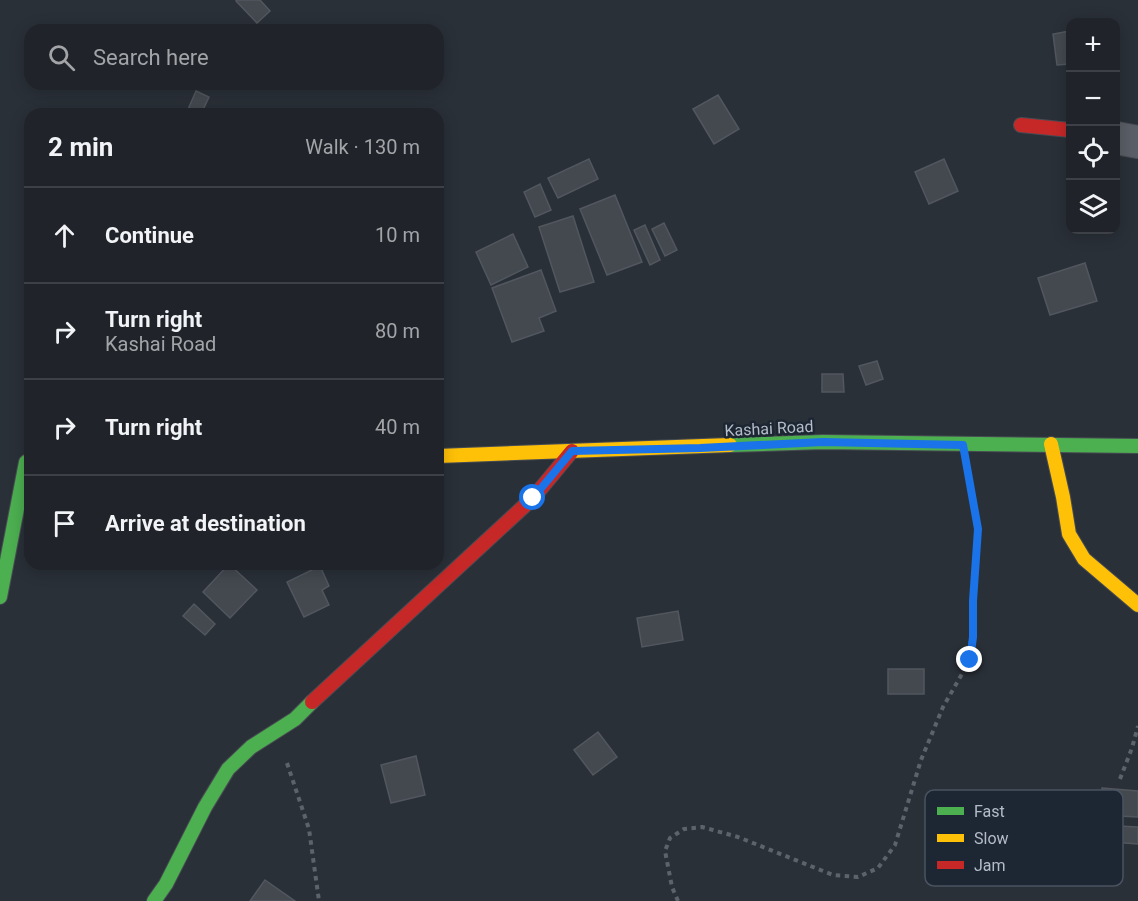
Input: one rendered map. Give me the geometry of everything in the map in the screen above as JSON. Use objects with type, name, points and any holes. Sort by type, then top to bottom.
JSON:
[{"type":"street","points":[[1021,125],[1066,130]]},
{"type":"street","points":[[1120,139],[1138,142]]},
{"type":"street","name":"Kashai Road","points":[[444,456],[823,442],[1138,446]]},
{"type":"street","points":[[1051,444],[1069,534],[1084,560],[1138,605]]},
{"type":"street","points":[[154,901],[166,884],[205,807],[228,769],[251,747],[295,719],[327,687],[514,517],[572,451]]},
{"type":"street","points":[[9,461],[24,462]]},
{"type":"street","points":[[0,597],[24,481]]},
{"type":"path","points":[[678,901],[672,887],[664,851],[670,838],[684,829],[702,827],[738,837],[833,875],[858,877],[878,868],[895,845],[921,760],[944,707],[970,660],[978,529],[963,445]]},
{"type":"path","points":[[1120,778],[1138,726]]},
{"type":"path","points":[[273,732],[289,767],[309,829],[319,901]]},
{"type":"building","points":[[237,0],[260,0],[270,11],[257,23]]},
{"type":"building","points":[[1066,32],[1066,64],[1057,65],[1053,34]]},
{"type":"building","points":[[196,91],[209,97],[204,108],[189,108]]},
{"type":"building","points":[[718,95],[739,129],[714,144],[693,109]]},
{"type":"building","points":[[589,159],[598,179],[558,198],[548,178]]},
{"type":"building","points":[[944,159],[958,191],[929,204],[915,172]]},
{"type":"building","points":[[540,184],[551,210],[535,217],[524,192]]},
{"type":"building","points":[[615,195],[642,262],[607,275],[580,209]]},
{"type":"building","points":[[573,216],[594,282],[560,292],[539,227]]},
{"type":"building","points":[[664,223],[677,250],[665,256],[652,229]]},
{"type":"building","points":[[645,225],[660,260],[650,265],[634,230]]},
{"type":"building","points":[[513,234],[528,267],[491,285],[476,252]]},
{"type":"building","points":[[1085,263],[1097,301],[1050,315],[1038,278]]},
{"type":"building","points":[[541,270],[556,311],[539,318],[544,331],[512,342],[492,288]]},
{"type":"building","points":[[877,361],[883,379],[866,385],[859,366]]},
{"type":"building","points":[[822,374],[843,374],[844,392],[822,392]]},
{"type":"building","points":[[223,570],[235,570],[257,590],[230,618],[203,592]]},
{"type":"building","points":[[312,570],[322,570],[329,586],[322,590],[329,605],[304,617],[287,582]]},
{"type":"building","points":[[194,604],[215,624],[205,635],[183,616]]},
{"type":"building","points":[[678,611],[683,640],[642,647],[637,618]]},
{"type":"building","points":[[888,669],[924,669],[924,694],[888,694]]},
{"type":"building","points":[[598,732],[617,757],[593,775],[574,750]]},
{"type":"building","points":[[416,756],[425,795],[391,803],[381,765]]},
{"type":"building","points":[[1102,788],[1138,791],[1138,817],[1123,816],[1123,790],[1102,790]]},
{"type":"building","points":[[1123,826],[1138,827],[1138,844],[1123,843]]},
{"type":"building","points":[[265,880],[295,901],[250,901]]},
{"type":"traffic: fast","points":[[730,445],[823,442],[1138,446]]},
{"type":"traffic: fast","points":[[0,597],[24,472]]},
{"type":"traffic: fast","points":[[154,901],[166,884],[205,807],[228,769],[251,747],[295,719],[312,702]]},
{"type":"traffic: slow","points":[[1051,444],[1069,534],[1084,559],[1138,605]]},
{"type":"traffic: slow","points":[[444,456],[730,445]]},
{"type":"traffic: jam","points":[[1021,125],[1066,130]]},
{"type":"traffic: jam","points":[[312,702],[533,498],[572,451]]},
{"type":"route","points":[[533,498],[572,451],[823,442],[963,445],[978,529],[970,660]]}]
